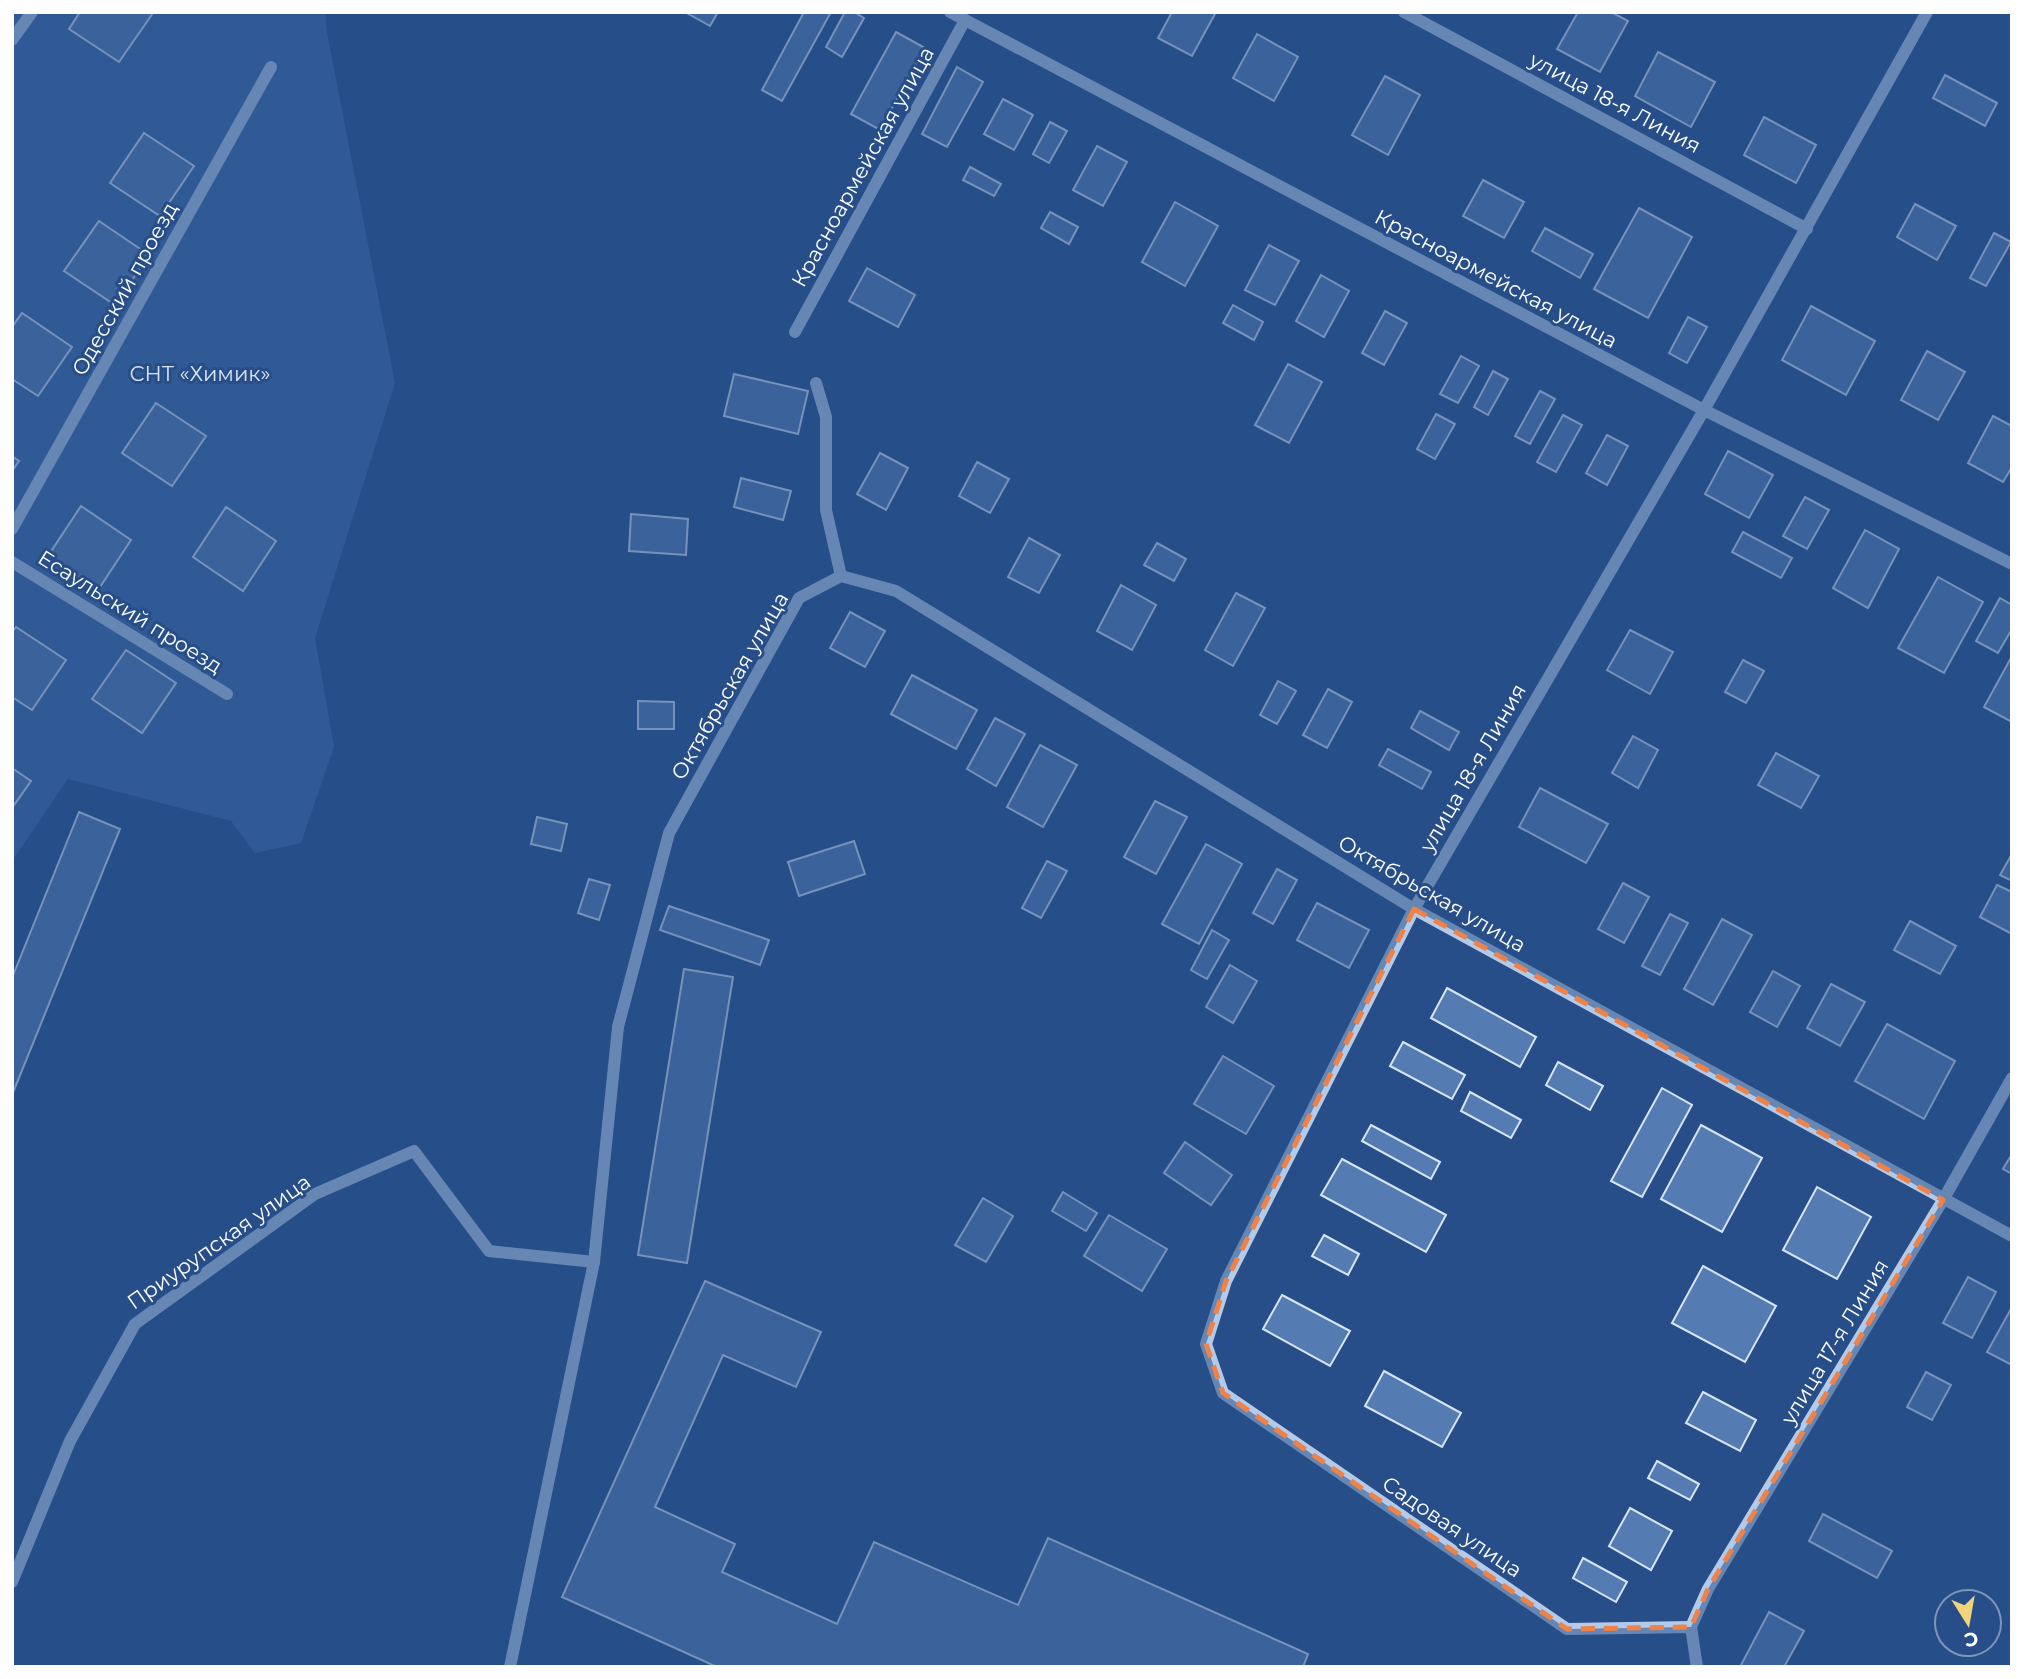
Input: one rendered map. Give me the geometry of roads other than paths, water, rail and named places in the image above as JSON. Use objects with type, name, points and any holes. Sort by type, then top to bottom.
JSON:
[{"type":"street","points":[[12,40],[32,12]]},
{"type":"street","name":"Красноармейская улица","points":[[950,12],[1704,410],[2012,564]]},
{"type":"street","name":"улица 18-я Линия","points":[[1404,12],[1807,229]]},
{"type":"street","name":"улица 18-я Линия","points":[[1206,1344],[1226,1281],[1414,909],[1704,410],[1927,12]]},
{"type":"street","name":"Красноармейская улица","points":[[794,332],[965,20]]},
{"type":"street","name":"Одесский проезд","points":[[12,529],[271,67]]},
{"type":"street","points":[[816,383],[826,417],[826,510],[841,576]]},
{"type":"street","name":"Есаульский проезд","points":[[12,562],[227,694]]},
{"type":"street","name":"Октябрьская улица","points":[[510,1667],[594,1262],[618,1027],[669,833],[799,598],[841,576],[896,591],[1414,909],[2012,1236]]},
{"type":"street","name":"улица 17-я Линия","points":[[1691,1627],[1708,1589],[1943,1200],[2012,1078]]},
{"type":"street","name":"Приурупская улица","points":[[12,1582],[70,1441],[135,1324],[315,1194],[414,1151],[489,1251],[594,1262]]},
{"type":"street","name":"Садовая улица","points":[[1206,1344],[1223,1393],[1567,1629],[1691,1627]]},
{"type":"street","points":[[1691,1627],[1697,1667]]},
{"type":"park label","name":"СНТ «Химик»","points":[[200,374]]}]
